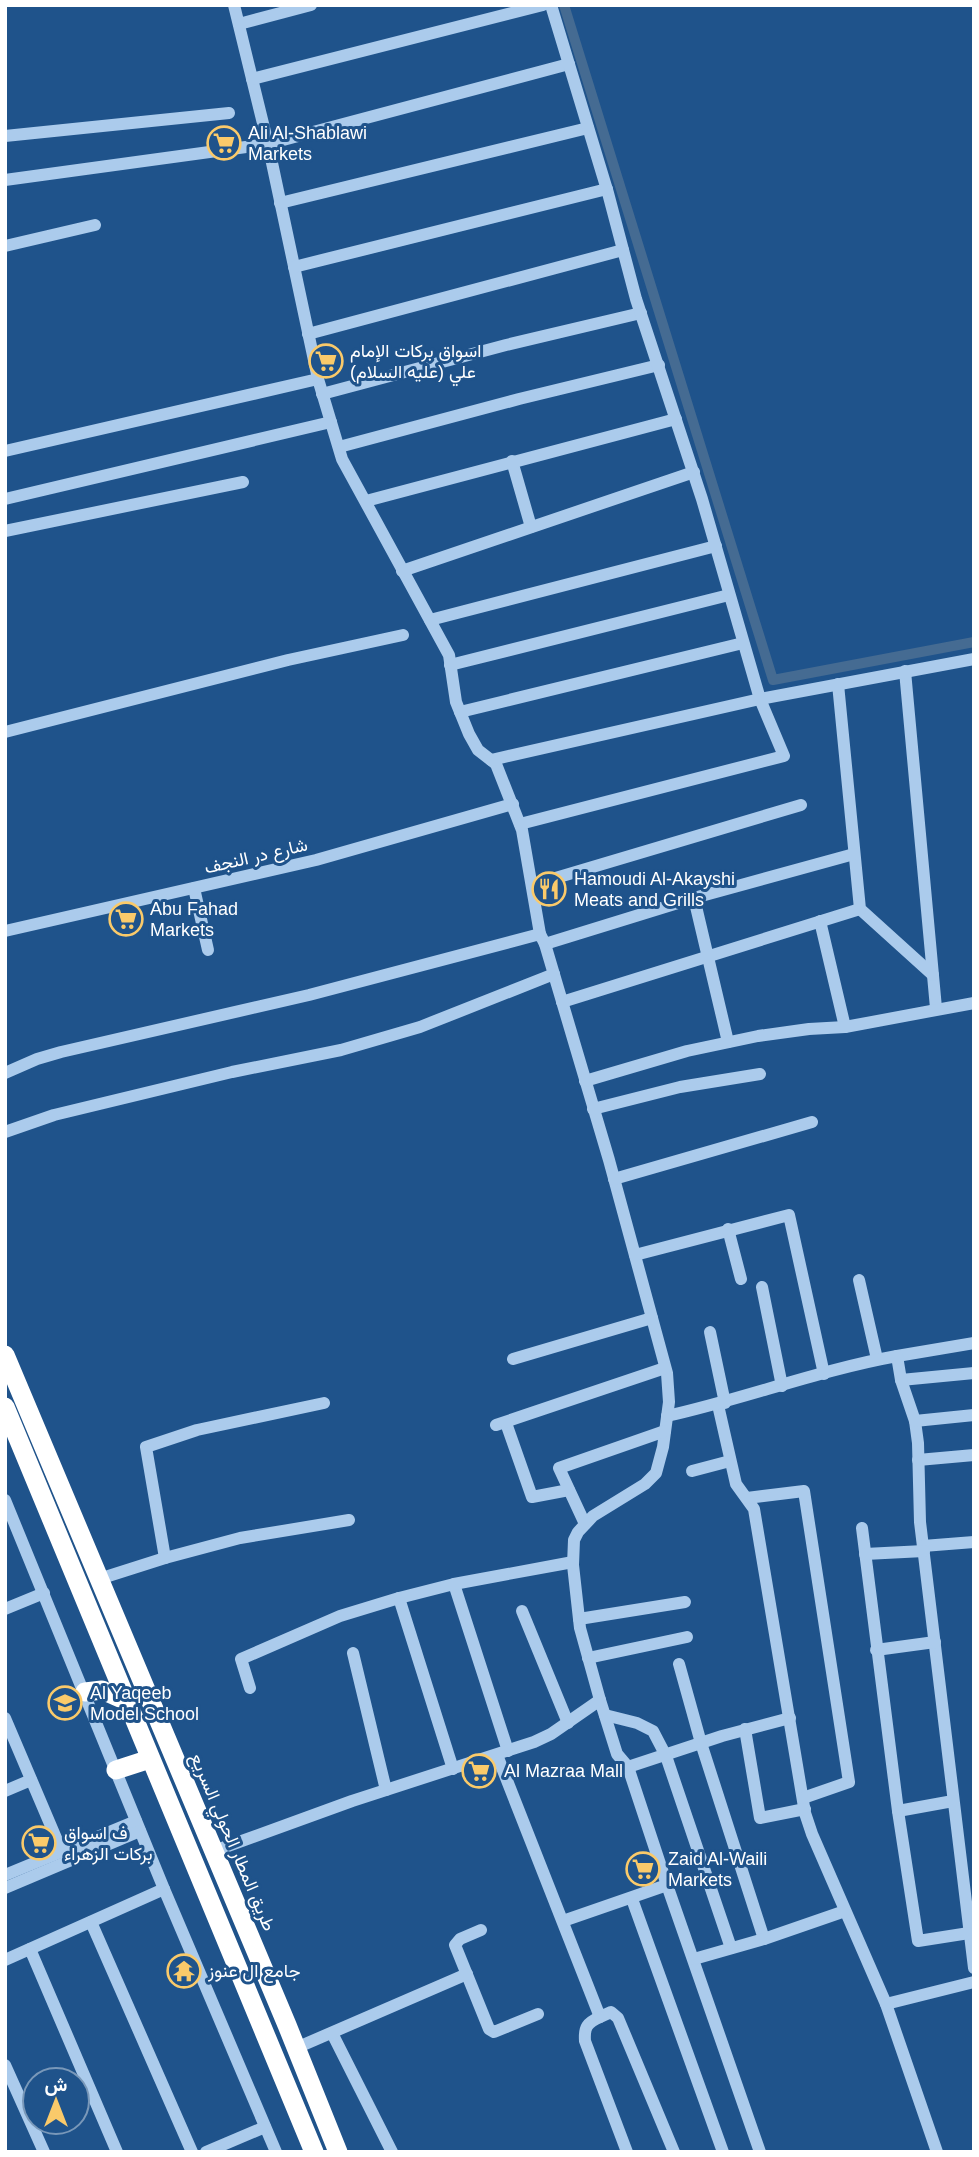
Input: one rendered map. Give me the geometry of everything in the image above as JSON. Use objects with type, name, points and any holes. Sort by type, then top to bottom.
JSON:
[{"type":"highway","name":"طريق المطار الحولي السريع","points":[[5,1355],[270,1983],[338,2152]]},
{"type":"highway","points":[[5,1407],[314,2152]]},
{"type":"highway","points":[[85,1692],[102,1690],[127,1701]]},
{"type":"highway","points":[[116,1770],[150,1759]]},
{"type":"highway","points":[[247,1992],[260,1992],[270,1983]]},
{"type":"highway","points":[[265,2035],[275,2026],[287,2025]]},
{"type":"street","points":[[234,5],[268,145],[318,379],[342,459],[449,655],[456,702],[469,734],[478,750],[496,764],[513,804],[520,824],[543,939],[614,1179],[665,1367],[668,1402],[660,1464],[652,1478],[593,1516],[574,1540],[573,1562],[579,1619],[617,1754],[628,1767],[760,2152]]},
{"type":"street","points":[[239,24],[311,5]]},
{"type":"street","points":[[252,79],[543,5]]},
{"type":"street","points":[[520,824],[784,756],[760,699],[694,472],[641,313],[607,189],[551,5]]},
{"type":"street","points":[[5,180],[268,145],[569,64]]},
{"type":"street","points":[[5,136],[229,113]]},
{"type":"street","points":[[281,203],[588,128]]},
{"type":"street","points":[[294,267],[607,189]]},
{"type":"street","points":[[5,246],[95,225]]},
{"type":"street","points":[[308,334],[624,250]]},
{"type":"street","points":[[322,394],[506,345],[641,313]]},
{"type":"street","points":[[339,447],[659,365]]},
{"type":"street","points":[[5,451],[318,379]]},
{"type":"street","points":[[366,501],[676,419]]},
{"type":"street","points":[[5,499],[331,422]]},
{"type":"street","points":[[512,461],[531,527]]},
{"type":"street","points":[[402,571],[694,472]]},
{"type":"street","points":[[5,531],[243,482]]},
{"type":"street","points":[[430,620],[716,546]]},
{"type":"street","points":[[450,665],[729,595]]},
{"type":"street","points":[[5,732],[288,660],[403,635]]},
{"type":"street","points":[[460,712],[743,643]]},
{"type":"street","points":[[491,760],[760,699],[905,671],[974,661]]},
{"type":"street","points":[[905,671],[936,1008]]},
{"type":"street","points":[[838,684],[860,909],[933,975]]},
{"type":"street","name":"شارع در النجف","points":[[5,931],[316,860],[513,804]]},
{"type":"street","points":[[532,885],[801,806]]},
{"type":"street","points":[[5,1073],[61,1052],[543,939],[854,854]]},
{"type":"street","points":[[194,888],[208,950]]},
{"type":"street","points":[[694,898],[728,1042]]},
{"type":"street","points":[[562,1002],[860,909]]},
{"type":"street","points":[[820,921],[845,1027]]},
{"type":"street","points":[[5,1132],[54,1115],[232,1072],[341,1050],[420,1027],[554,974]]},
{"type":"street","points":[[585,1081],[687,1051],[728,1042],[810,1029],[845,1027],[974,1003]]},
{"type":"street","points":[[593,1109],[680,1087],[760,1074]]},
{"type":"street","points":[[614,1179],[812,1122]]},
{"type":"street","points":[[635,1255],[789,1215],[824,1374]]},
{"type":"street","points":[[728,1229],[741,1279]]},
{"type":"street","points":[[859,1280],[877,1359]]},
{"type":"street","points":[[762,1287],[782,1386]]},
{"type":"street","points":[[513,1359],[652,1318]]},
{"type":"street","points":[[710,1332],[730,1461],[736,1483],[754,1509],[804,1803],[812,1834],[886,2004],[937,2152]]},
{"type":"street","points":[[667,1416],[722,1404],[877,1359],[974,1343]]},
{"type":"street","points":[[897,1356],[901,1380],[915,1421],[923,1549],[974,1968]]},
{"type":"street","points":[[569,1490],[532,1497],[501,1424],[665,1367]]},
{"type":"street","points":[[901,1380],[974,1373]]},
{"type":"street","points":[[166,1558],[146,1447],[197,1430],[324,1403]]},
{"type":"street","points":[[915,1421],[974,1415]]},
{"type":"street","points":[[584,1524],[559,1468],[665,1431]]},
{"type":"street","points":[[918,1460],[974,1455]]},
{"type":"street","points":[[692,1471],[730,1461]]},
{"type":"street","points":[[746,1729],[760,1818],[804,1803],[849,1782],[804,1491],[747,1498]]},
{"type":"street","points":[[5,1500],[164,1889],[276,2152]]},
{"type":"street","points":[[99,1579],[240,1538],[349,1520]]},
{"type":"street","points":[[862,1528],[876,1650],[918,1941],[969,1933]]},
{"type":"street","points":[[865,1554],[974,1542]]},
{"type":"street","points":[[250,1688],[241,1659],[340,1616],[454,1584],[573,1562]]},
{"type":"street","points":[[454,1584],[503,1753],[600,2017]]},
{"type":"street","points":[[5,1609],[44,1593]]},
{"type":"street","points":[[399,1598],[453,1769]]},
{"type":"street","points":[[579,1619],[685,1602]]},
{"type":"street","points":[[522,1611],[568,1724]]},
{"type":"street","points":[[588,1658],[687,1637]]},
{"type":"street","points":[[876,1650],[935,1642]]},
{"type":"street","points":[[353,1653],[386,1790]]},
{"type":"street","points":[[679,1664],[701,1743],[764,1938]]},
{"type":"street","points":[[214,1851],[543,1738],[568,1724],[600,1700]]},
{"type":"street","points":[[604,1715],[637,1723],[653,1731],[666,1756],[731,1948]]},
{"type":"street","points":[[5,1718],[62,1852]]},
{"type":"street","points":[[628,1767],[746,1729],[790,1718]]},
{"type":"street","points":[[5,1791],[31,1780]]},
{"type":"street","points":[[898,1811],[953,1801]]},
{"type":"street","points":[[5,1875],[138,1826]]},
{"type":"street","points":[[5,1888],[138,1826]]},
{"type":"street","points":[[563,1921],[667,1885]]},
{"type":"street","points":[[5,1960],[164,1889]]},
{"type":"street","points":[[632,1899],[723,2152]]},
{"type":"street","points":[[694,1959],[845,1910]]},
{"type":"street","points":[[91,1922],[192,2152]]},
{"type":"street","points":[[481,1930],[456,1942],[491,2031],[538,2014]]},
{"type":"street","points":[[30,1949],[117,2152]]},
{"type":"street","points":[[296,2048],[467,1974]]},
{"type":"street","points":[[886,2004],[974,1982]]},
{"type":"street","points":[[627,2152],[584,2041],[585,2027],[589,2022],[611,2012],[618,2018],[674,2152]]},
{"type":"street","points":[[332,2033],[392,2152]]},
{"type":"street","points":[[5,2065],[44,2152]]},
{"type":"street","points":[[206,2152],[265,2127]]},
{"type":"waterway","points":[[564,5],[773,680],[974,642]]},
{"type":"place","name":"Ali Al-Shablawi Markets","points":[[224,143]]},
{"type":"place","name":"اسواق بركات الإمام علي (عليه السلام)","points":[[326,361]]},
{"type":"place","name":"Hamoudi Al-Akayshi Meats and Grills","points":[[549,889]]},
{"type":"place","name":"Abu Fahad Markets","points":[[126,919]]},
{"type":"place","name":"Al Yaqeeb Model School","points":[[65,1703]]},
{"type":"place","name":"Al Mazraa Mall","points":[[479,1771]]},
{"type":"place","name":"ف اسواق بركات الزهراء","points":[[39,1843]]},
{"type":"place","name":"Zaid Al-Waili Markets","points":[[643,1869]]},
{"type":"place","name":"جامع ال عنوز","points":[[184,1971]]}]
